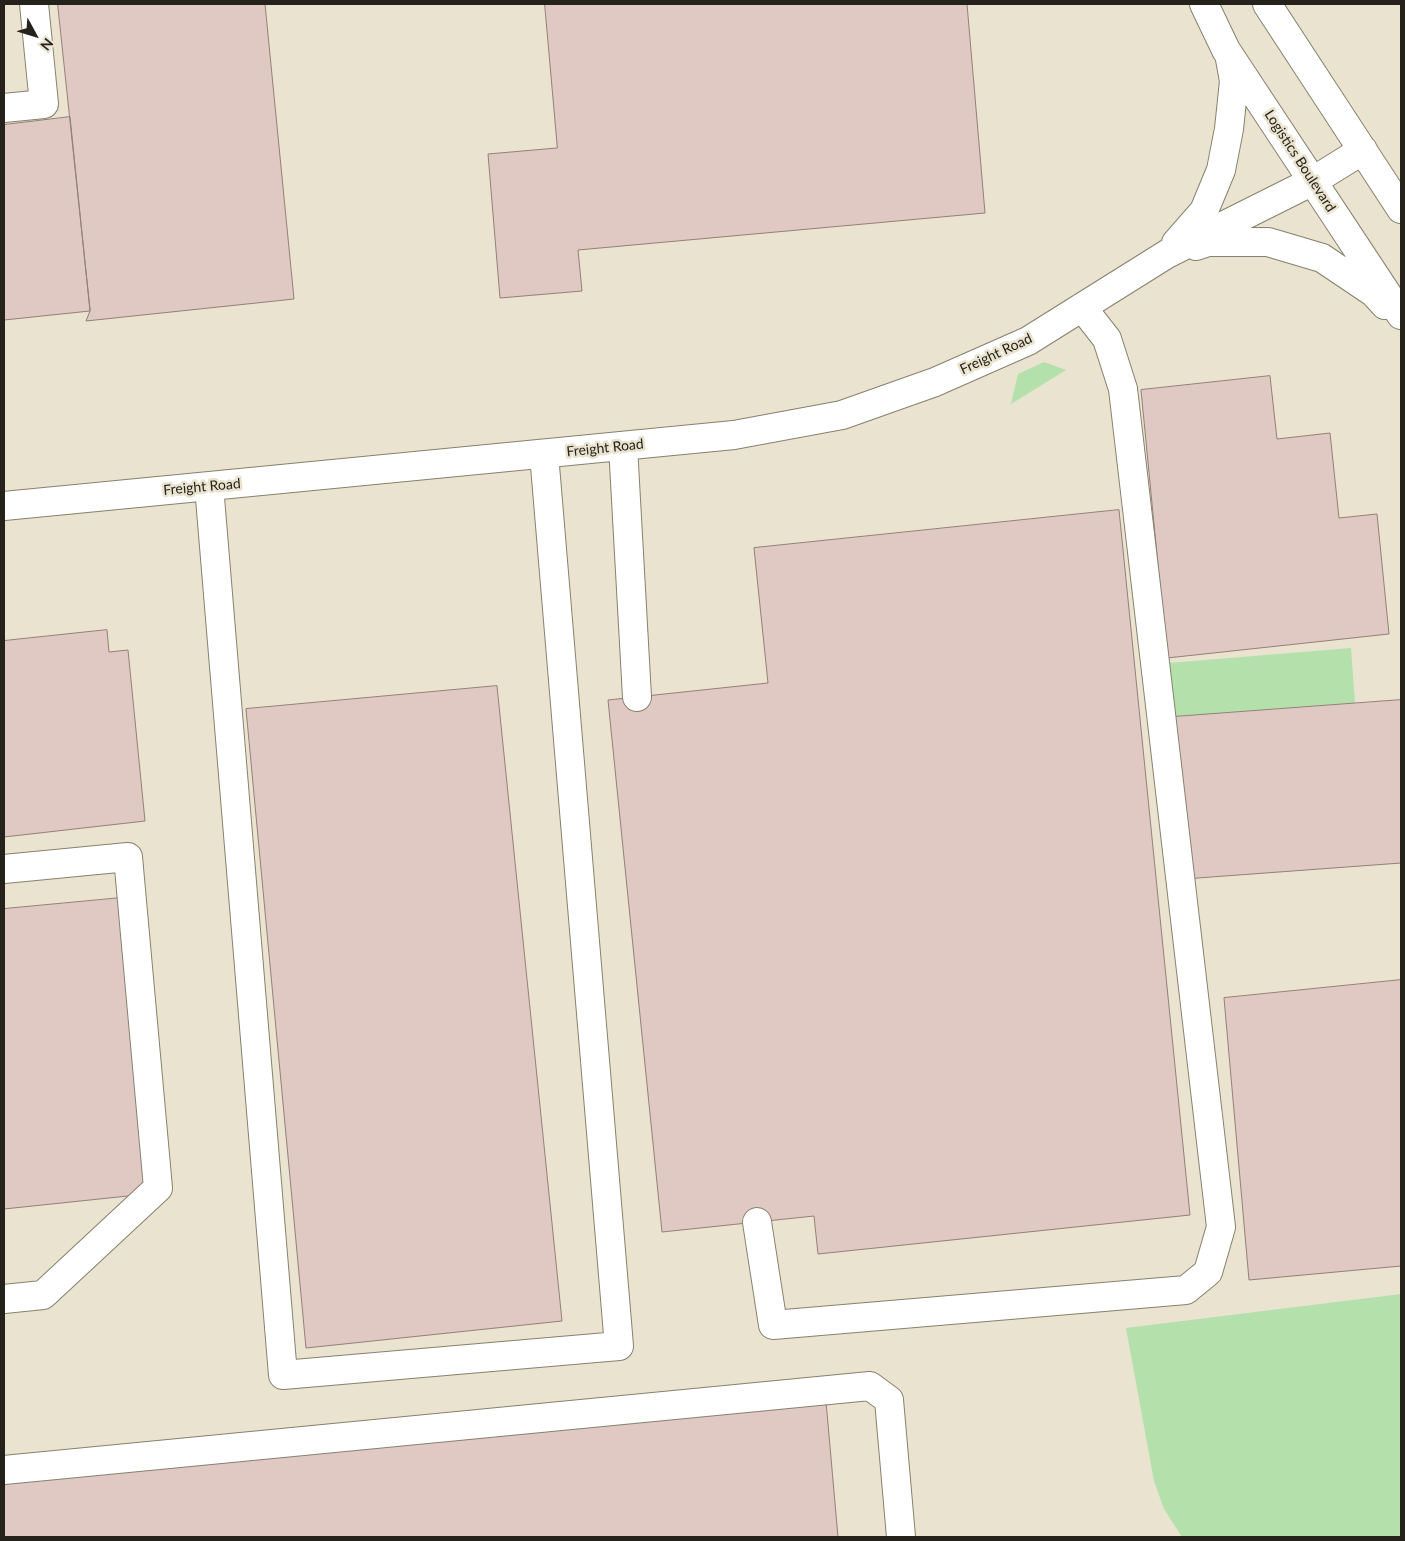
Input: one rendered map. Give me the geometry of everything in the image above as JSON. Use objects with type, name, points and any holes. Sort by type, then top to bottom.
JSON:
[{"type":"street","points":[[4,108],[44,104],[34,4]]},
{"type":"street","name":"Logistics Boulevard","points":[[1204,4],[1230,55],[1401,315]]},
{"type":"street","points":[[1267,4],[1401,209]]},
{"type":"street","name":"Freight Road","points":[[1167,254],[1204,211],[1221,170],[1229,129],[1234,81],[1230,55]]},
{"type":"street","name":"Freight Road","points":[[4,506],[734,435],[842,415],[934,382],[1028,341],[1167,254],[1313,181],[1363,150]]},
{"type":"street","name":"Freight Road","points":[[1167,254],[1208,242],[1268,242],[1322,258],[1374,293],[1401,322]]},
{"type":"street","points":[[757,1222],[773,1325],[1186,1290],[1208,1272],[1221,1227],[1123,389],[1107,339],[1082,307]]},
{"type":"street","points":[[623,446],[637,697]]},
{"type":"street","points":[[209,486],[283,1375],[619,1346],[544,454]]},
{"type":"street","points":[[4,869],[128,857],[158,1188],[43,1296],[4,1299]]},
{"type":"street","points":[[4,1470],[870,1386],[889,1400],[901,1537]]},
{"type":"green space","points":[[1044,362],[1066,370],[1011,404],[1018,374]]},
{"type":"green space","points":[[1351,648],[1355,703],[1173,717],[1169,663]]},
{"type":"green space","points":[[1401,1294],[1401,1537],[1182,1537],[1164,1509],[1154,1481],[1126,1328]]},
{"type":"building","points":[[58,4],[265,4],[294,299],[86,321],[90,311]]},
{"type":"building","points":[[545,4],[967,4],[985,213],[578,250],[582,291],[500,298],[488,154],[557,148]]},
{"type":"building","points":[[70,117],[90,311],[4,320],[4,125]]},
{"type":"building","points":[[1270,376],[1277,439],[1330,433],[1339,518],[1377,514],[1389,634],[1167,658],[1141,390]]},
{"type":"building","points":[[1119,510],[1190,1215],[818,1254],[814,1216],[662,1232],[608,700],[768,683],[754,548]]},
{"type":"building","points":[[107,630],[109,652],[128,650],[145,821],[4,837],[4,641]]},
{"type":"building","points":[[497,686],[562,1321],[306,1348],[246,709]]},
{"type":"building","points":[[1401,700],[1401,863],[1184,879],[1173,717]]},
{"type":"building","points":[[121,898],[147,1194],[4,1209],[4,909]]},
{"type":"building","points":[[1401,980],[1401,1266],[1249,1280],[1224,998]]},
{"type":"building","points":[[825,1390],[838,1537],[4,1537],[4,1467]]}]
